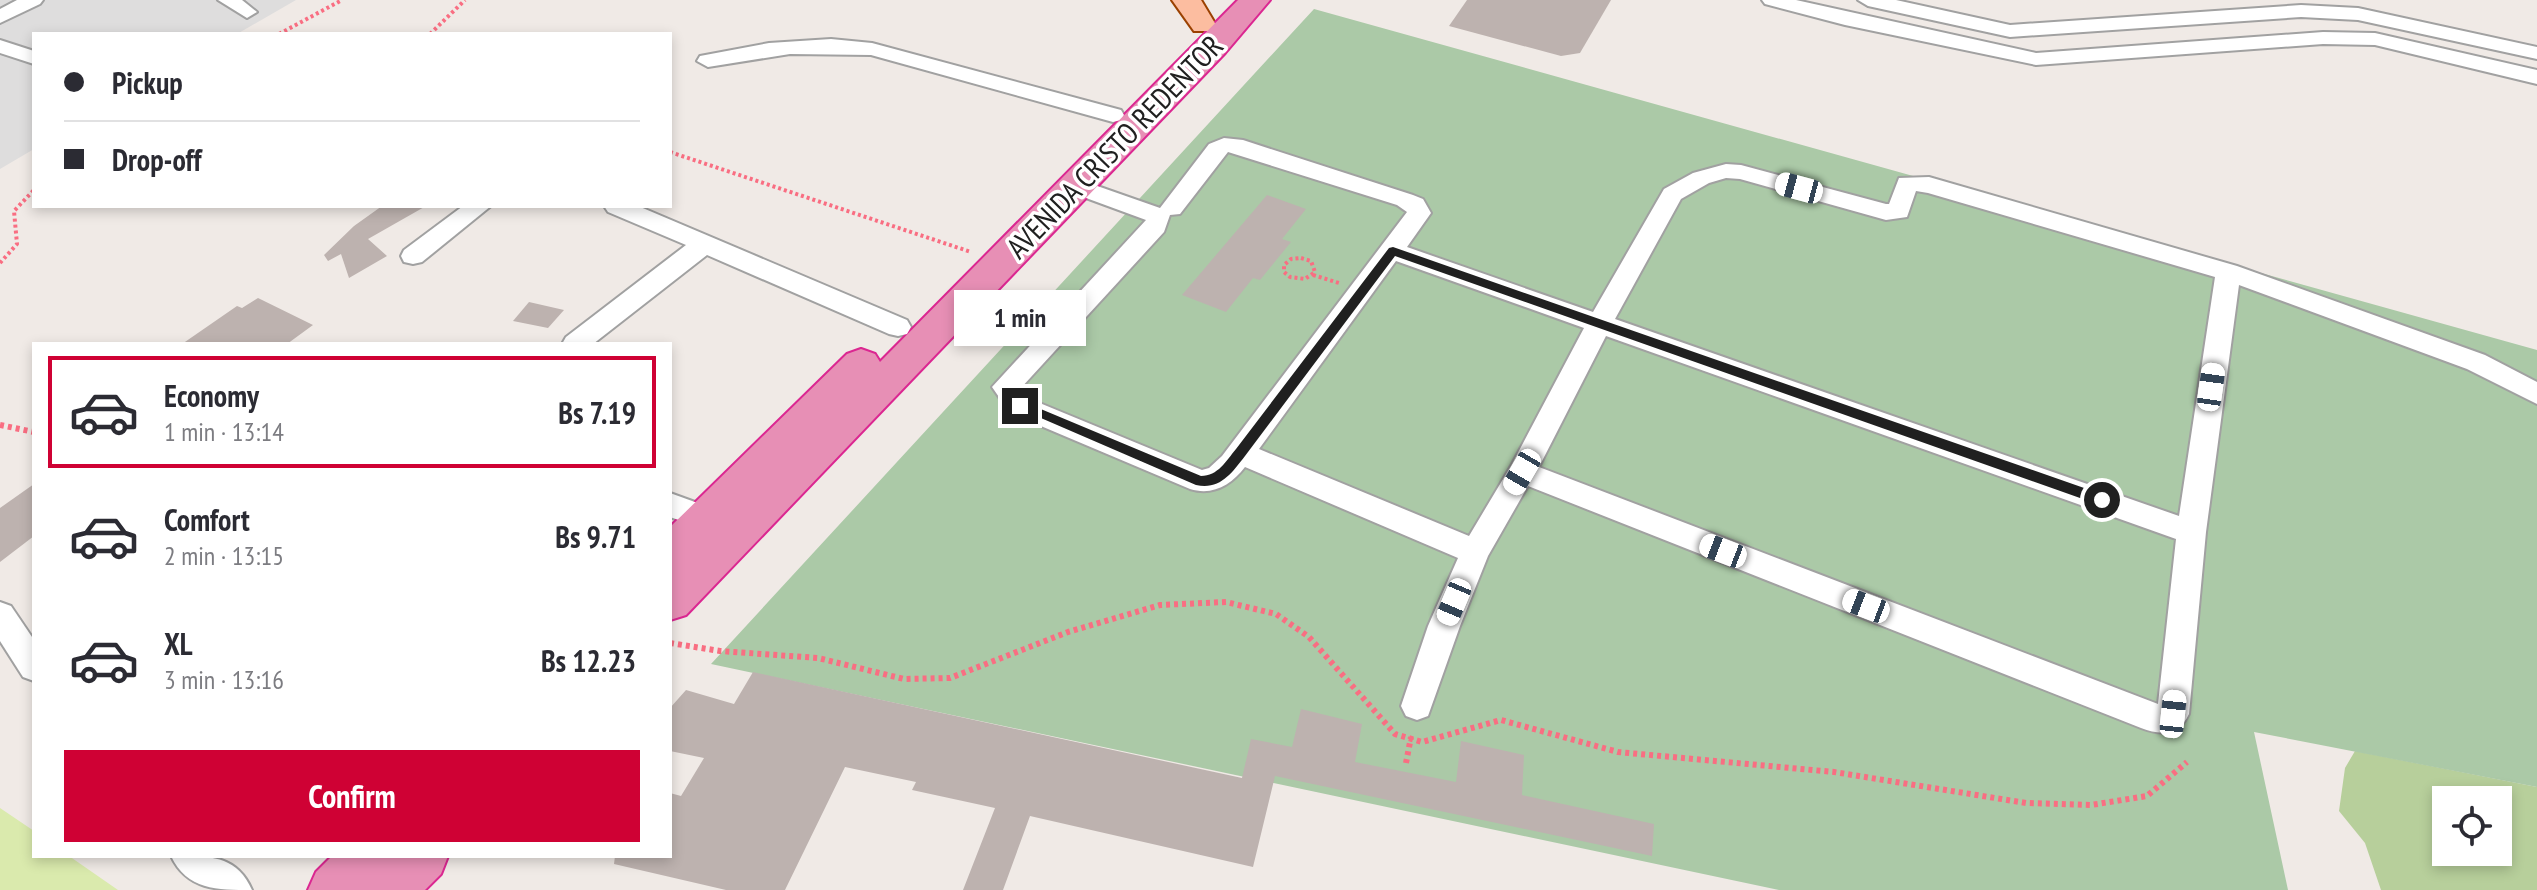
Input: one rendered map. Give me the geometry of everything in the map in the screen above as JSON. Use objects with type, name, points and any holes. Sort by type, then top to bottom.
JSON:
[{"type":"highway","name":"AVENIDA CRISTO REDENTOR","points":[[672,599],[1255,0]]},
{"type":"highway","name":"AVENIDA CRISTO REDENTOR","points":[[672,553],[1113,115],[1205,8]]},
{"type":"highway","points":[[335,890],[367,858]]},
{"type":"highway","points":[[389,890],[420,858]]},
{"type":"street","points":[[0,17],[33,0]]},
{"type":"street","points":[[228,0],[247,12]]},
{"type":"street","points":[[1772,0],[1848,10],[1991,53],[2036,59],[2336,38],[2375,39],[2537,77]]},
{"type":"street","points":[[1868,0],[2010,31],[2301,11],[2358,14],[2537,53]]},
{"type":"street","points":[[2494,44],[2498,67]]},
{"type":"street","points":[[0,46],[32,57]]},
{"type":"street","points":[[708,61],[796,46],[850,46],[872,49],[1113,115]]},
{"type":"street","points":[[1224,145],[1235,145],[1415,205],[1419,213],[1393,251],[1222,476],[1212,481],[1200,481],[1020,406],[1006,387],[1162,217],[1217,149],[1224,145]]},
{"type":"street","points":[[1417,706],[1444,626],[1475,552],[1522,472],[1672,194],[1701,178],[1726,171],[1741,172],[1886,212],[1899,211],[1907,183],[1918,183],[2228,272],[2476,362],[2537,394]]},
{"type":"street","points":[[1075,186],[1162,217]]},
{"type":"street","points":[[413,256],[476,208]]},
{"type":"street","points":[[621,208],[898,327]]},
{"type":"street","points":[[578,342],[704,244]]},
{"type":"street","points":[[1393,251],[2191,532]]},
{"type":"street","points":[[1522,472],[2153,718],[2167,719],[2173,714],[2191,532],[2228,272]]},
{"type":"street","points":[[1240,453],[1475,552]]},
{"type":"street","points":[[672,506],[707,518]]},
{"type":"street","points":[[0,615],[32,664]]},
{"type":"street","points":[[191,858],[234,890]]},
{"type":"path","points":[[283,32],[342,0]]},
{"type":"path","points":[[432,32],[465,0]]},
{"type":"path","points":[[672,153],[972,253]]},
{"type":"path","points":[[0,263],[17,244],[14,211],[32,192]]},
{"type":"path","points":[[1301,258],[1311,261],[1315,272],[1305,279],[1290,277],[1284,272],[1284,265],[1291,259],[1301,258]]},
{"type":"path","points":[[0,425],[32,432]]},
{"type":"path","points":[[1406,763],[1417,706]]},
{"type":"shaded area","points":[[0,0],[296,0],[240,32],[32,32],[32,150],[0,169]]},
{"type":"green space","points":[[1314,9],[2537,350],[2537,787],[2254,732],[2288,890],[1779,890],[711,664]]},
{"type":"green space","points":[[2355,751],[2537,787],[2537,890],[2381,890],[2365,843],[2339,811],[2345,768]]},
{"type":"green space","points":[[0,808],[32,830],[32,858],[72,858],[118,890],[0,890]]},
{"type":"building","points":[[1467,0],[1611,0],[1580,53],[1561,56],[1449,26]]},
{"type":"building","points":[[1267,195],[1306,209],[1282,239],[1291,242],[1260,280],[1253,278],[1226,312],[1182,295]]},
{"type":"building","points":[[379,208],[422,208],[368,239],[387,256],[349,278],[341,254],[328,261],[324,255],[354,226]]},
{"type":"building","points":[[258,298],[313,325],[290,342],[185,342],[237,306],[242,308]]},
{"type":"building","points":[[529,302],[564,310],[548,328],[513,321]]},
{"type":"building","points":[[32,485],[32,538],[0,562],[0,508]]},
{"type":"building","points":[[753,672],[1242,778],[1251,739],[1292,747],[1301,709],[1362,724],[1355,762],[1456,782],[1461,741],[1524,755],[1522,795],[1654,824],[1652,856],[1275,776],[1253,867],[1030,816],[1003,890],[963,890],[995,808],[912,790],[916,782],[845,767],[785,890],[726,890],[614,864],[615,858],[672,858],[672,794],[681,796],[704,758],[672,751],[672,706],[686,690],[734,704]]},
{"type":"route","points":[[1020,406],[1200,481],[1212,481],[1222,476],[1393,251],[2102,500]]}]
